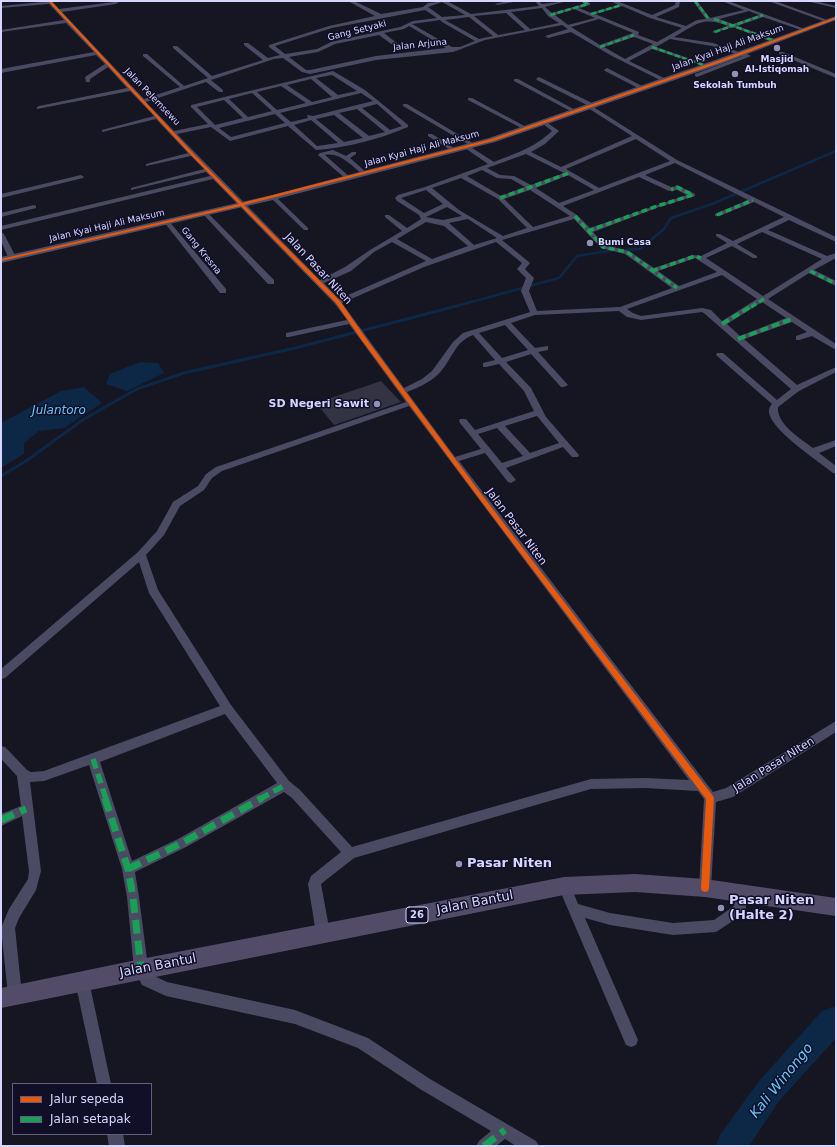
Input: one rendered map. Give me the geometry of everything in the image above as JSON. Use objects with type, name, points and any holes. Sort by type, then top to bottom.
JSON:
[{"type":"main road","name":"Jalan Bantul","points":[[8,997],[141,969],[564,886],[635,883],[704,888],[836,907]]},
{"type":"street","points":[[74,3],[88,1]]},
{"type":"street","points":[[57,14],[116,3],[119,1]]},
{"type":"street","points":[[350,1],[380,16]]},
{"type":"street","points":[[320,30],[380,16],[426,8],[427,5],[441,1]]},
{"type":"street","points":[[444,1],[471,16],[497,36]]},
{"type":"street","points":[[497,4],[517,1]]},
{"type":"street","points":[[536,1],[550,15],[572,30],[600,47],[664,80]]},
{"type":"street","name":"Gang Setyaki","points":[[143,101],[267,60],[285,55],[318,50],[333,43],[380,33],[423,20],[508,12],[565,1]]},
{"type":"street","points":[[550,15],[588,4],[583,1]]},
{"type":"street","points":[[613,1],[652,17],[687,28]]},
{"type":"street","points":[[652,17],[677,6],[678,1]]},
{"type":"street","points":[[695,1],[705,16],[775,41]]},
{"type":"street","points":[[724,1],[803,30]]},
{"type":"street","points":[[770,1],[828,21]]},
{"type":"street","points":[[808,1],[836,7]]},
{"type":"street","points":[[1,7],[51,3],[60,4]]},
{"type":"street","name":"Jalan Pelemsewu","points":[[51,3],[57,14],[69,23],[242,205]]},
{"type":"street","points":[[591,14],[622,5]]},
{"type":"street","points":[[426,8],[478,41]]},
{"type":"street","points":[[575,8],[637,33],[634,35]]},
{"type":"street","points":[[626,61],[699,21],[748,10]]},
{"type":"street","points":[[508,12],[530,30]]},
{"type":"street","points":[[395,13],[400,17]]},
{"type":"street","points":[[716,32],[763,15]]},
{"type":"street","name":"Jalan Arjuna","points":[[320,30],[271,45],[304,71],[310,72],[370,59],[453,50],[497,36],[599,18]]},
{"type":"street","name":"Jalan Kyai Haji Ali Maksum","points":[[1,260],[166,221],[242,205],[470,146],[545,123],[706,66],[725,62],[740,54],[836,18]]},
{"type":"street","points":[[406,20],[410,24],[453,50]]},
{"type":"street","points":[[1,31],[69,23]]},
{"type":"street","points":[[32,33],[69,23]]},
{"type":"street","points":[[320,30],[326,33]]},
{"type":"street","points":[[548,36],[572,30]]},
{"type":"street","points":[[380,33],[396,45]]},
{"type":"street","points":[[600,47],[634,35],[658,44]]},
{"type":"street","points":[[668,37],[713,45],[740,54]]},
{"type":"street","points":[[685,40],[691,37]]},
{"type":"street","points":[[246,44],[267,60]]},
{"type":"street","points":[[175,47],[192,66],[209,79],[221,91]]},
{"type":"street","points":[[652,47],[706,66]]},
{"type":"street","points":[[1,71],[96,53]]},
{"type":"street","points":[[781,53],[836,76]]},
{"type":"street","points":[[145,55],[184,88]]},
{"type":"street","points":[[697,75],[725,62]]},
{"type":"street","points":[[88,81],[87,78],[108,65]]},
{"type":"street","points":[[608,70],[642,88]]},
{"type":"street","points":[[253,91],[276,111],[290,124],[316,148],[367,138],[389,132],[406,125],[378,102],[363,91],[334,74],[311,77],[253,91],[194,106],[212,126],[230,138],[290,124],[378,102]]},
{"type":"street","points":[[311,77],[336,98]]},
{"type":"street","points":[[539,79],[592,106],[675,161],[738,193],[834,237]]},
{"type":"street","points":[[516,80],[576,112]]},
{"type":"street","points":[[282,84],[310,103]]},
{"type":"street","points":[[39,108],[131,89]]},
{"type":"street","points":[[174,133],[247,119],[363,91]]},
{"type":"street","points":[[225,98],[247,119]]},
{"type":"street","points":[[470,100],[527,129]]},
{"type":"street","points":[[405,105],[470,146],[493,164]]},
{"type":"street","points":[[298,106],[342,144]]},
{"type":"street","points":[[358,107],[389,132]]},
{"type":"street","points":[[335,113],[367,138]]},
{"type":"street","points":[[104,131],[158,117]]},
{"type":"street","points":[[469,217],[444,222],[424,218],[398,198],[463,176],[526,152],[543,143],[555,132],[555,130],[545,123]]},
{"type":"street","points":[[430,135],[454,150]]},
{"type":"street","points":[[561,169],[637,136]]},
{"type":"street","points":[[348,178],[320,154],[333,152],[346,158],[365,174]]},
{"type":"street","points":[[526,152],[600,190]]},
{"type":"street","points":[[346,158],[354,153]]},
{"type":"street","points":[[148,165],[192,154]]},
{"type":"street","points":[[559,205],[675,161]]},
{"type":"street","points":[[482,168],[499,178],[512,176],[575,216],[603,247],[627,252],[677,288]]},
{"type":"street","points":[[133,189],[208,170]]},
{"type":"street","points":[[500,198],[569,173]]},
{"type":"street","points":[[588,231],[657,206],[692,196],[692,194],[681,185],[671,190],[639,174]]},
{"type":"street","points":[[463,176],[500,198],[532,229]]},
{"type":"street","points":[[1,196],[80,177]]},
{"type":"street","points":[[1,228],[215,177]]},
{"type":"street","points":[[427,188],[500,239],[525,262],[526,264],[521,269],[530,278],[525,290],[534,313]]},
{"type":"street","points":[[273,197],[306,229]]},
{"type":"street","points":[[716,215],[753,200]]},
{"type":"street","points":[[319,283],[355,265],[372,251],[407,231],[424,218],[448,204]]},
{"type":"street","name":"Jalan Pasar Niten","points":[[242,205],[338,302],[360,334],[454,460],[710,798],[729,793],[836,726]]},
{"type":"street","points":[[1,215],[34,207]]},
{"type":"street","points":[[205,213],[271,282]]},
{"type":"street","points":[[387,216],[407,231]]},
{"type":"street","points":[[338,302],[432,262],[575,216]]},
{"type":"street","points":[[701,258],[789,217]]},
{"type":"street","name":"Gang Kresna","points":[[166,221],[223,291]]},
{"type":"street","points":[[444,222],[474,248]]},
{"type":"street","points":[[763,230],[827,259]]},
{"type":"street","points":[[1,234],[12,258]]},
{"type":"street","points":[[718,235],[755,257]]},
{"type":"street","points":[[392,239],[432,262]]},
{"type":"street","points":[[722,324],[810,271],[827,259],[836,255]]},
{"type":"street","points":[[652,271],[695,256],[701,258],[836,348]]},
{"type":"street","points":[[810,271],[836,284]]},
{"type":"street","points":[[403,391],[420,384],[431,377],[443,364],[458,340],[474,332],[534,313],[621,309],[724,272]]},
{"type":"street","points":[[621,309],[630,315],[641,318],[702,310],[708,312],[796,389]]},
{"type":"street","points":[[738,339],[792,319]]},
{"type":"street","points":[[289,335],[352,321]]},
{"type":"street","points":[[506,322],[564,385]]},
{"type":"street","points":[[474,332],[530,394],[538,413],[575,455]]},
{"type":"street","points":[[799,338],[813,333]]},
{"type":"street","points":[[486,365],[545,348]]},
{"type":"street","points":[[720,355],[777,404]]},
{"type":"street","points":[[836,370],[796,389],[774,406],[773,414],[779,422],[812,452],[836,470]]},
{"type":"street","points":[[1,675],[141,554],[162,533],[176,504],[201,488],[214,472],[411,402]]},
{"type":"street","points":[[472,433],[538,413]]},
{"type":"street","points":[[463,421],[511,480]]},
{"type":"street","points":[[499,425],[529,457]]},
{"type":"street","points":[[812,452],[836,443]]},
{"type":"street","points":[[500,468],[564,444]]},
{"type":"street","points":[[454,460],[486,450]]},
{"type":"street","points":[[141,554],[153,590],[227,708],[285,785],[296,794],[350,853]]},
{"type":"street","points":[[1,751],[22,774],[31,777],[44,776],[227,708]]},
{"type":"street","points":[[93,759],[128,869],[133,897],[141,969],[147,980],[166,989],[295,1017],[363,1043],[425,1084],[531,1146]]},
{"type":"street","points":[[8,997],[8,928],[10,918],[35,876],[22,774]]},
{"type":"street","points":[[323,933],[314,884],[316,880],[350,853],[591,784],[645,783],[701,786]]},
{"type":"street","points":[[128,869],[182,843],[285,785]]},
{"type":"street","points":[[704,888],[710,798]]},
{"type":"street","points":[[1,820],[26,809]]},
{"type":"street","points":[[564,886],[631,1040]]},
{"type":"street","points":[[574,909],[610,919],[673,929],[716,926],[740,909],[742,893]]},
{"type":"street","points":[[82,982],[104,1083]]},
{"type":"street","points":[[484,1146],[505,1130]]},
{"type":"street","points":[[115,1135],[117,1146]]},
{"type":"water","points":[[140,362],[158,363],[164,373],[127,391],[106,384],[110,374]]},
{"type":"water","name":"Julantoro","points":[[84,387],[102,403],[64,428],[39,431],[24,443],[24,454],[1,468],[1,423],[61,391]]},
{"type":"building","name":"SD Negeri Sawit","points":[[381,381],[401,402],[334,425],[316,403]]},
{"type":"waterway","points":[[620,250],[640,249],[664,229],[671,218],[712,204],[836,151]]},
{"type":"waterway","points":[[453,307],[559,278],[577,256],[614,250]]},
{"type":"waterway","points":[[1,476],[26,461],[84,419],[137,389],[184,373],[295,348],[457,306]]},
{"type":"waterway","name":"Kali Winongo","points":[[731,1146],[769,1091],[832,1021],[836,1022]]},
{"type":"marked path","points":[[550,15],[588,4],[583,1]]},
{"type":"marked path","points":[[695,1],[708,18]]},
{"type":"marked path","points":[[591,14],[622,5]]},
{"type":"marked path","points":[[715,32],[763,15]]},
{"type":"marked path","points":[[714,19],[775,41]]},
{"type":"marked path","points":[[600,47],[634,35]]},
{"type":"marked path","points":[[652,47],[706,66]]},
{"type":"marked path","points":[[500,198],[569,173]]},
{"type":"marked path","points":[[588,231],[657,206],[693,195],[677,187],[671,190]]},
{"type":"marked path","points":[[717,215],[753,200]]},
{"type":"marked path","points":[[575,216],[603,247],[627,252],[677,288]]},
{"type":"marked path","points":[[652,271],[695,256],[701,258]]},
{"type":"marked path","points":[[810,271],[836,284]]},
{"type":"marked path","points":[[722,324],[764,299]]},
{"type":"marked path","points":[[738,339],[792,319]]},
{"type":"marked path","points":[[93,759],[128,869],[133,897],[141,969]]},
{"type":"marked path","points":[[128,869],[182,843],[285,785]]},
{"type":"marked path","points":[[1,820],[26,809]]},
{"type":"marked path","points":[[484,1146],[505,1130]]},
{"type":"cycle path","points":[[49,1],[192,154],[338,302],[477,492],[710,798],[705,888]]},
{"type":"cycle path","points":[[1,260],[273,197],[492,140],[721,61],[836,18]]},
{"type":"place","name":"Masjid Al-Istiqomah","points":[[777,48]]},
{"type":"place","name":"Sekolah Tumbuh","points":[[735,74]]},
{"type":"place","name":"Bumi Casa","points":[[590,243]]},
{"type":"place","name":"SD Negeri Sawit","points":[[377,404]]},
{"type":"place","name":"Pasar Niten","points":[[459,864]]},
{"type":"place","name":"Pasar Niten (Halte 2)","points":[[721,908]]}]
